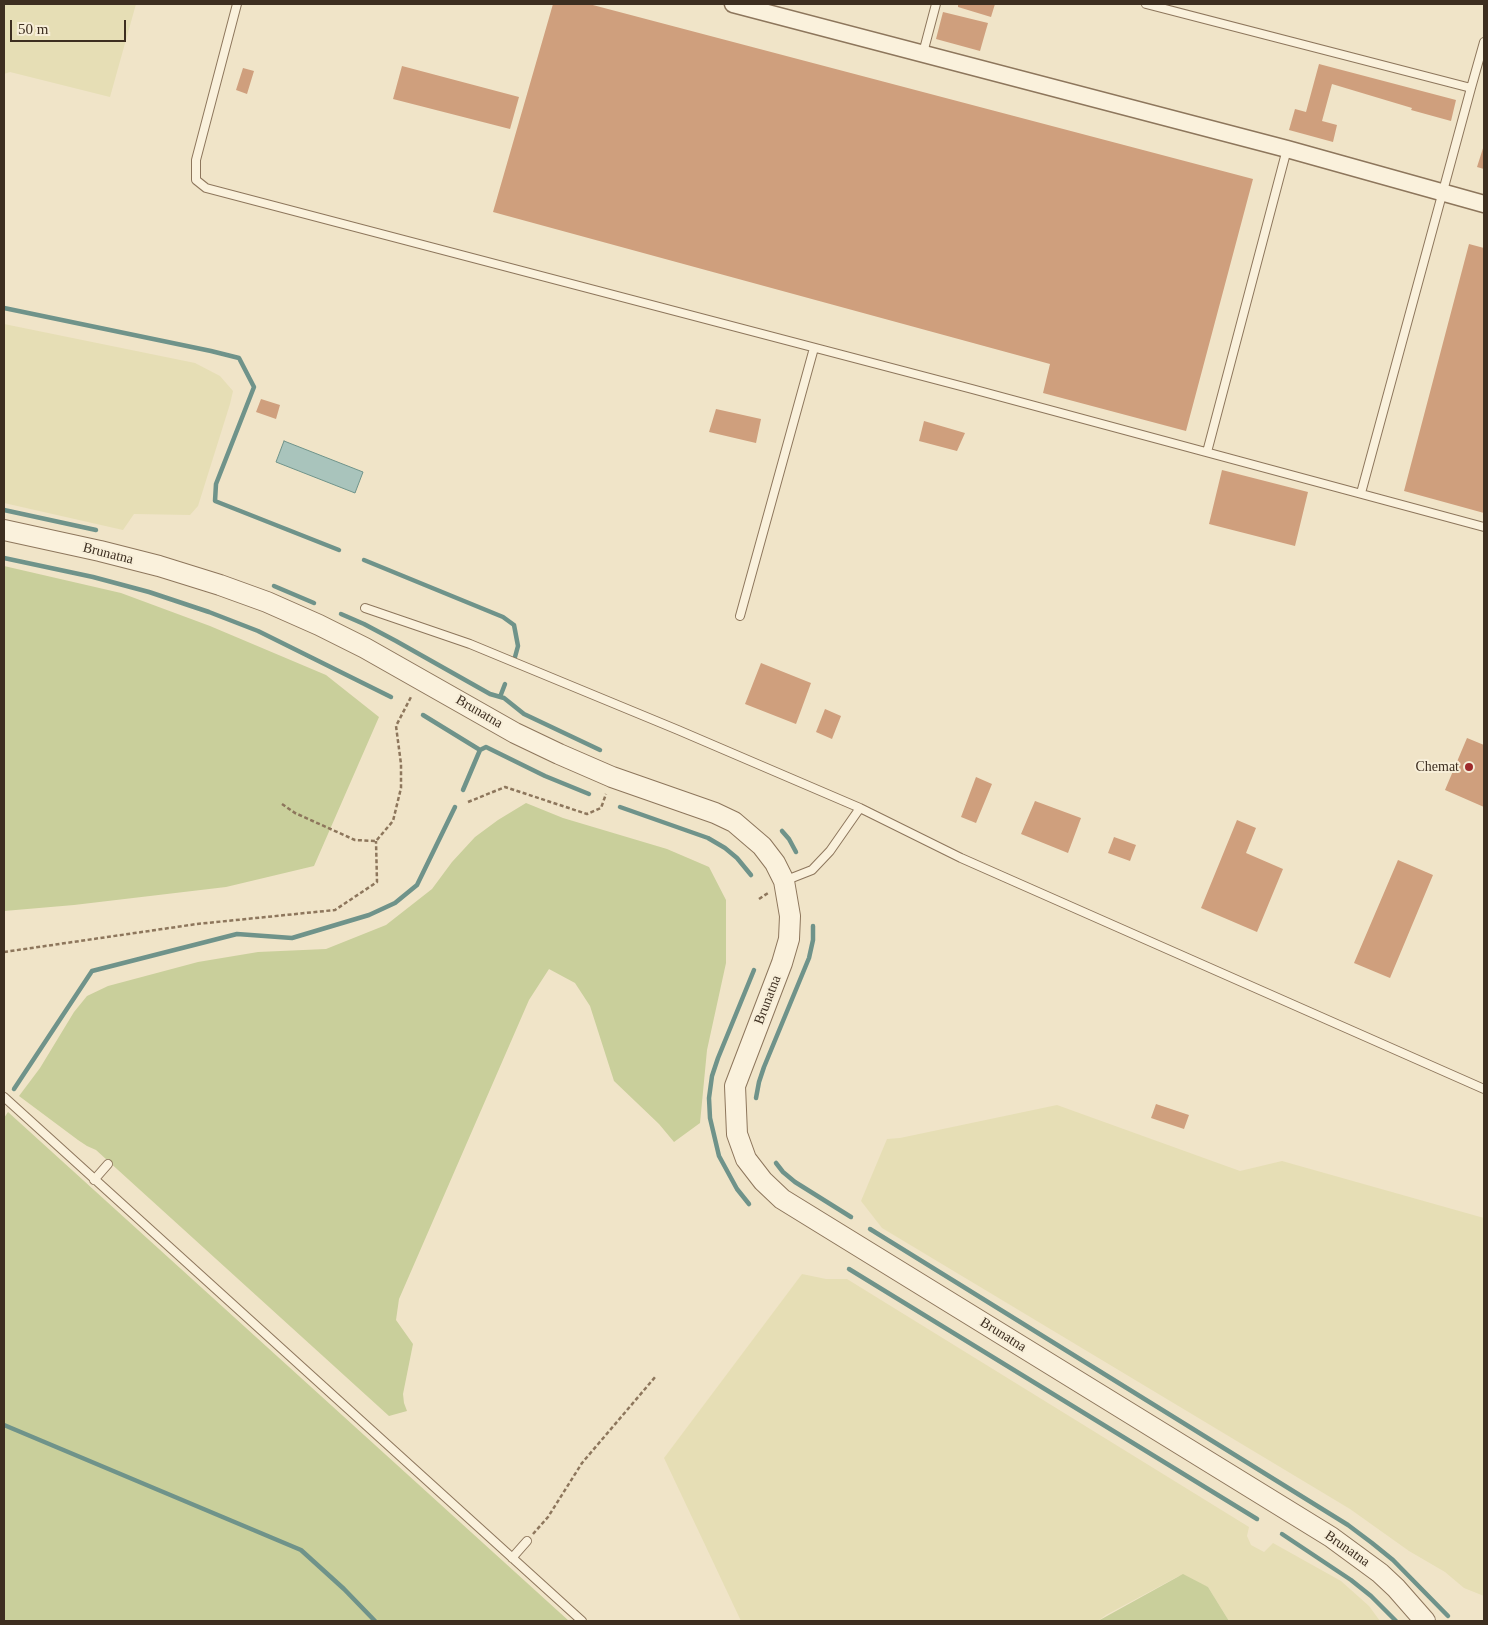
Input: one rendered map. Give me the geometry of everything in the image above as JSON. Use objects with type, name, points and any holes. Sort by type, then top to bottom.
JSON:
[{"type":"street","points":[[734,4],[1287,149],[1484,204]]},
{"type":"street","name":"Brunatna","points":[[4,530],[142,562],[220,585],[266,602],[365,648],[421,678],[515,733],[559,754],[612,777],[715,813],[734,822],[762,846],[775,864],[784,881],[790,916],[789,939],[782,963],[735,1086],[737,1134],[746,1159],[763,1181],[782,1198],[1331,1537],[1380,1573],[1425,1621]]},
{"type":"lane","points":[[238,4],[196,160],[196,180],[206,188],[1484,527]]},
{"type":"lane","points":[[923,54],[936,4]]},
{"type":"lane","points":[[1146,4],[1471,88]]},
{"type":"lane","points":[[1361,493],[1484,42]]},
{"type":"lane","points":[[1207,452],[1287,149]]},
{"type":"lane","points":[[740,616],[814,348]]},
{"type":"lane","points":[[366,608],[470,644],[860,808],[961,858],[1484,1090]]},
{"type":"lane","points":[[784,881],[812,870],[830,852],[860,808]]},
{"type":"lane","points":[[4,1097],[582,1621]]},
{"type":"lane","points":[[94,1180],[108,1164]]},
{"type":"lane","points":[[512,1558],[527,1541]]},
{"type":"path","points":[[4,952],[197,924],[335,910],[377,882],[376,840],[393,820],[401,788],[401,764],[396,726],[421,678]]},
{"type":"path","points":[[468,802],[505,787],[587,814],[601,808],[612,777]]},
{"type":"path","points":[[282,804],[296,813],[355,840],[376,840]]},
{"type":"path","points":[[527,1541],[548,1517],[582,1463],[656,1376]]},
{"type":"shaded area","points":[[4,4],[136,4],[110,97],[10,72],[4,74]]},
{"type":"shaded area","points":[[4,324],[195,363],[220,376],[233,391],[198,506],[190,515],[134,514],[123,530],[4,503]]},
{"type":"shaded area","points":[[1057,1105],[1240,1171],[1282,1161],[1484,1218],[1484,1596],[1464,1588],[1445,1572],[1409,1551],[1350,1509],[882,1228],[861,1201],[887,1139],[900,1138]]},
{"type":"shaded area","points":[[802,1274],[826,1279],[847,1279],[1249,1527],[1247,1536],[1251,1545],[1264,1552],[1273,1543],[1341,1581],[1369,1606],[1380,1621],[1229,1621],[1208,1587],[1179,1576],[1098,1621],[741,1621],[664,1458]]},
{"type":"green space","points":[[4,566],[121,593],[210,626],[326,675],[379,717],[314,866],[226,887],[74,905],[4,911]]},
{"type":"green space","points":[[526,803],[563,818],[667,849],[709,867],[726,900],[726,963],[707,1050],[700,1123],[674,1142],[659,1124],[614,1081],[590,1006],[575,983],[549,969],[529,1000],[399,1299],[396,1320],[413,1344],[403,1394],[407,1411],[389,1416],[96,1150],[78,1140],[19,1096],[40,1068],[74,1012],[87,996],[108,986],[198,962],[258,952],[326,949],[386,925],[432,889],[452,862],[475,837]]},
{"type":"green space","points":[[8,1112],[569,1621],[4,1621],[4,1118]]},
{"type":"green space","points":[[1183,1574],[1208,1587],[1229,1621],[1098,1621]]},
{"type":"water","points":[[284,441],[363,472],[355,493],[276,462]]},
{"type":"building","points":[[553,4],[589,4],[1253,179],[1186,431],[1043,393],[1050,364],[493,212]]},
{"type":"building","points":[[958,4],[995,4],[991,17],[958,7]]},
{"type":"building","points":[[943,12],[988,23],[980,51],[936,39]]},
{"type":"building","points":[[1319,64],[1456,100],[1451,121],[1332,84],[1322,121],[1337,125],[1333,142],[1289,130],[1295,109],[1306,112]]},
{"type":"building","points":[[402,66],[519,97],[510,129],[393,99]]},
{"type":"building","points":[[243,68],[254,71],[247,94],[236,90]]},
{"type":"building","points":[[1484,145],[1484,169],[1477,167]]},
{"type":"building","points":[[1469,244],[1484,248],[1484,513],[1404,491]]},
{"type":"building","points":[[261,399],[280,405],[276,419],[256,412]]},
{"type":"building","points":[[716,409],[761,419],[756,443],[709,432]]},
{"type":"building","points":[[924,421],[965,433],[957,451],[919,441]]},
{"type":"building","points":[[1222,470],[1308,492],[1295,546],[1209,524]]},
{"type":"building","points":[[761,663],[811,683],[796,724],[745,704]]},
{"type":"building","points":[[825,709],[841,716],[832,739],[816,732]]},
{"type":"building","name":"Chemat","points":[[1467,738],[1484,745],[1484,807],[1445,790]]},
{"type":"building","points":[[976,777],[992,784],[976,823],[961,817]]},
{"type":"building","points":[[1035,801],[1081,818],[1068,853],[1021,834]]},
{"type":"building","points":[[1237,820],[1256,828],[1246,853],[1283,869],[1257,932],[1201,908]]},
{"type":"building","points":[[1114,837],[1136,845],[1130,861],[1108,853]]},
{"type":"building","points":[[1398,860],[1433,875],[1390,978],[1354,963]]},
{"type":"building","points":[[1156,1104],[1189,1115],[1184,1129],[1151,1118]]},
{"type":"waterway","points":[[4,308],[239,358],[254,387],[216,484],[215,501],[339,550]]},
{"type":"waterway","points":[[4,510],[96,530]]},
{"type":"waterway","points":[[4,558],[93,577],[149,592],[209,612],[258,631],[391,697]]},
{"type":"waterway","points":[[364,560],[503,617],[514,625],[518,646],[515,657]]},
{"type":"waterway","points":[[274,586],[314,603]]},
{"type":"waterway","points":[[341,614],[396,641],[490,694],[504,698],[524,714],[600,750]]},
{"type":"waterway","points":[[500,697],[505,684]]},
{"type":"waterway","points":[[423,715],[480,750]]},
{"type":"waterway","points":[[463,790],[480,750],[486,747],[545,776],[589,794]]},
{"type":"waterway","points":[[14,1089],[92,971],[237,934],[292,938],[369,915],[395,903],[417,885],[455,807]]},
{"type":"waterway","points":[[620,807],[708,838],[737,858],[751,875]]},
{"type":"waterway","points":[[782,831],[796,852]]},
{"type":"waterway","points":[[756,1098],[764,1067],[809,958],[813,940],[813,926]]},
{"type":"waterway","points":[[749,1204],[737,1189],[719,1156],[710,1118],[709,1098],[712,1076],[718,1058],[754,970]]},
{"type":"waterway","points":[[776,1163],[795,1182],[851,1217]]},
{"type":"waterway","points":[[870,1229],[1348,1525],[1393,1560],[1448,1616]]},
{"type":"waterway","points":[[849,1269],[1257,1519]]},
{"type":"waterway","points":[[4,1425],[301,1550],[344,1589],[375,1621]]},
{"type":"waterway","points":[[1282,1534],[1351,1580],[1371,1596],[1396,1621]]},
{"type":"place","name":"Chemat","points":[[1469,767]]}]
